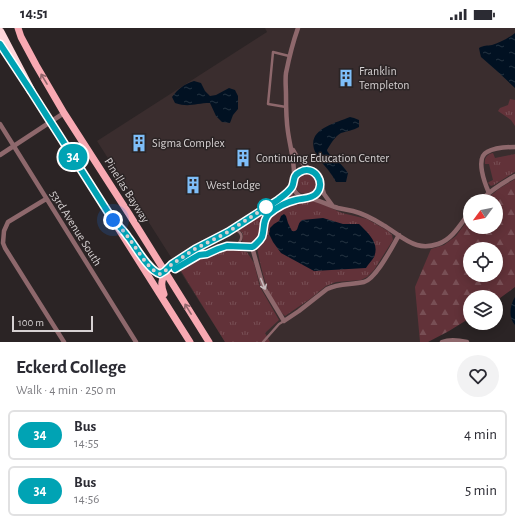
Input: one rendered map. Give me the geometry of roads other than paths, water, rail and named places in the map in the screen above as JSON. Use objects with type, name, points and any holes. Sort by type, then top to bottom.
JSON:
[{"type":"highway","points":[[0,32],[31,91]]},
{"type":"main road","name":"Pinellas Bayway","points":[[18,28],[21,37],[36,65],[64,113],[209,342]]},
{"type":"main road","points":[[0,44],[190,342]]},
{"type":"main road","points":[[113,220],[127,235],[151,268],[160,274],[165,271]]},
{"type":"main road","points":[[165,271],[161,285],[170,309]]},
{"type":"street","points":[[165,271],[172,264],[195,249],[233,228],[278,200],[292,186],[294,170],[286,107],[286,74],[298,28]]},
{"type":"street","points":[[0,155],[64,113]]},
{"type":"street","name":"53rd Avenue South","points":[[0,124],[136,342]]},
{"type":"street","points":[[290,145],[302,162],[318,177],[324,194],[332,205]]},
{"type":"street","points":[[515,147],[487,152],[484,154],[482,159],[484,182],[489,193],[515,176]]},
{"type":"street","points":[[294,178],[299,172],[304,170],[314,172]]},
{"type":"street","points":[[165,271],[175,269],[199,255],[207,254],[227,246],[252,247],[262,238],[265,220],[269,215],[294,200],[314,196],[318,192],[320,182]]},
{"type":"street","points":[[292,186],[298,196],[319,200],[345,210],[354,211],[384,225],[399,236],[416,245],[424,246],[438,244],[445,241],[452,236],[463,221]]},
{"type":"street","points":[[46,199],[8,222],[4,230],[3,243],[64,342]]},
{"type":"street","points":[[252,247],[263,286],[284,321],[327,289],[338,285],[364,282],[370,279],[399,236]]},
{"type":"street","points":[[442,342],[447,340],[467,342]]},
{"type":"lane","points":[[286,107],[268,104],[273,52],[290,56]]},
{"type":"lane","points":[[233,228],[238,230],[242,237],[236,247]]},
{"type":"lane","points":[[263,342],[279,324],[284,321]]},
{"type":"water","points":[[515,33],[515,88],[481,57],[479,48],[498,43]]},
{"type":"water","points":[[194,81],[201,83],[205,91],[210,96],[216,95],[229,88],[235,90],[238,96],[238,109],[233,115],[230,123],[222,122],[216,116],[210,103],[189,105],[175,103],[172,97],[174,94],[184,85]]},
{"type":"water","points":[[350,117],[359,120],[359,127],[339,134],[327,150],[348,173],[346,182],[336,182],[316,154],[313,146],[314,139],[322,129]]},
{"type":"water","points":[[284,214],[292,231],[296,230],[302,220],[323,218],[343,224],[359,224],[374,243],[374,257],[366,268],[314,271],[281,253],[273,242],[269,234],[270,228],[279,221],[281,216]]},
{"type":"water","points":[[515,297],[515,325],[511,318],[510,311]]},
{"type":"place","name":"Franklin Templeton","points":[[346,78]]},
{"type":"place","name":"Sigma Complex","points":[[139,143]]},
{"type":"place","name":"Continuing Education Center","points":[[243,158]]},
{"type":"place","name":"West Lodge","points":[[193,185]]}]
